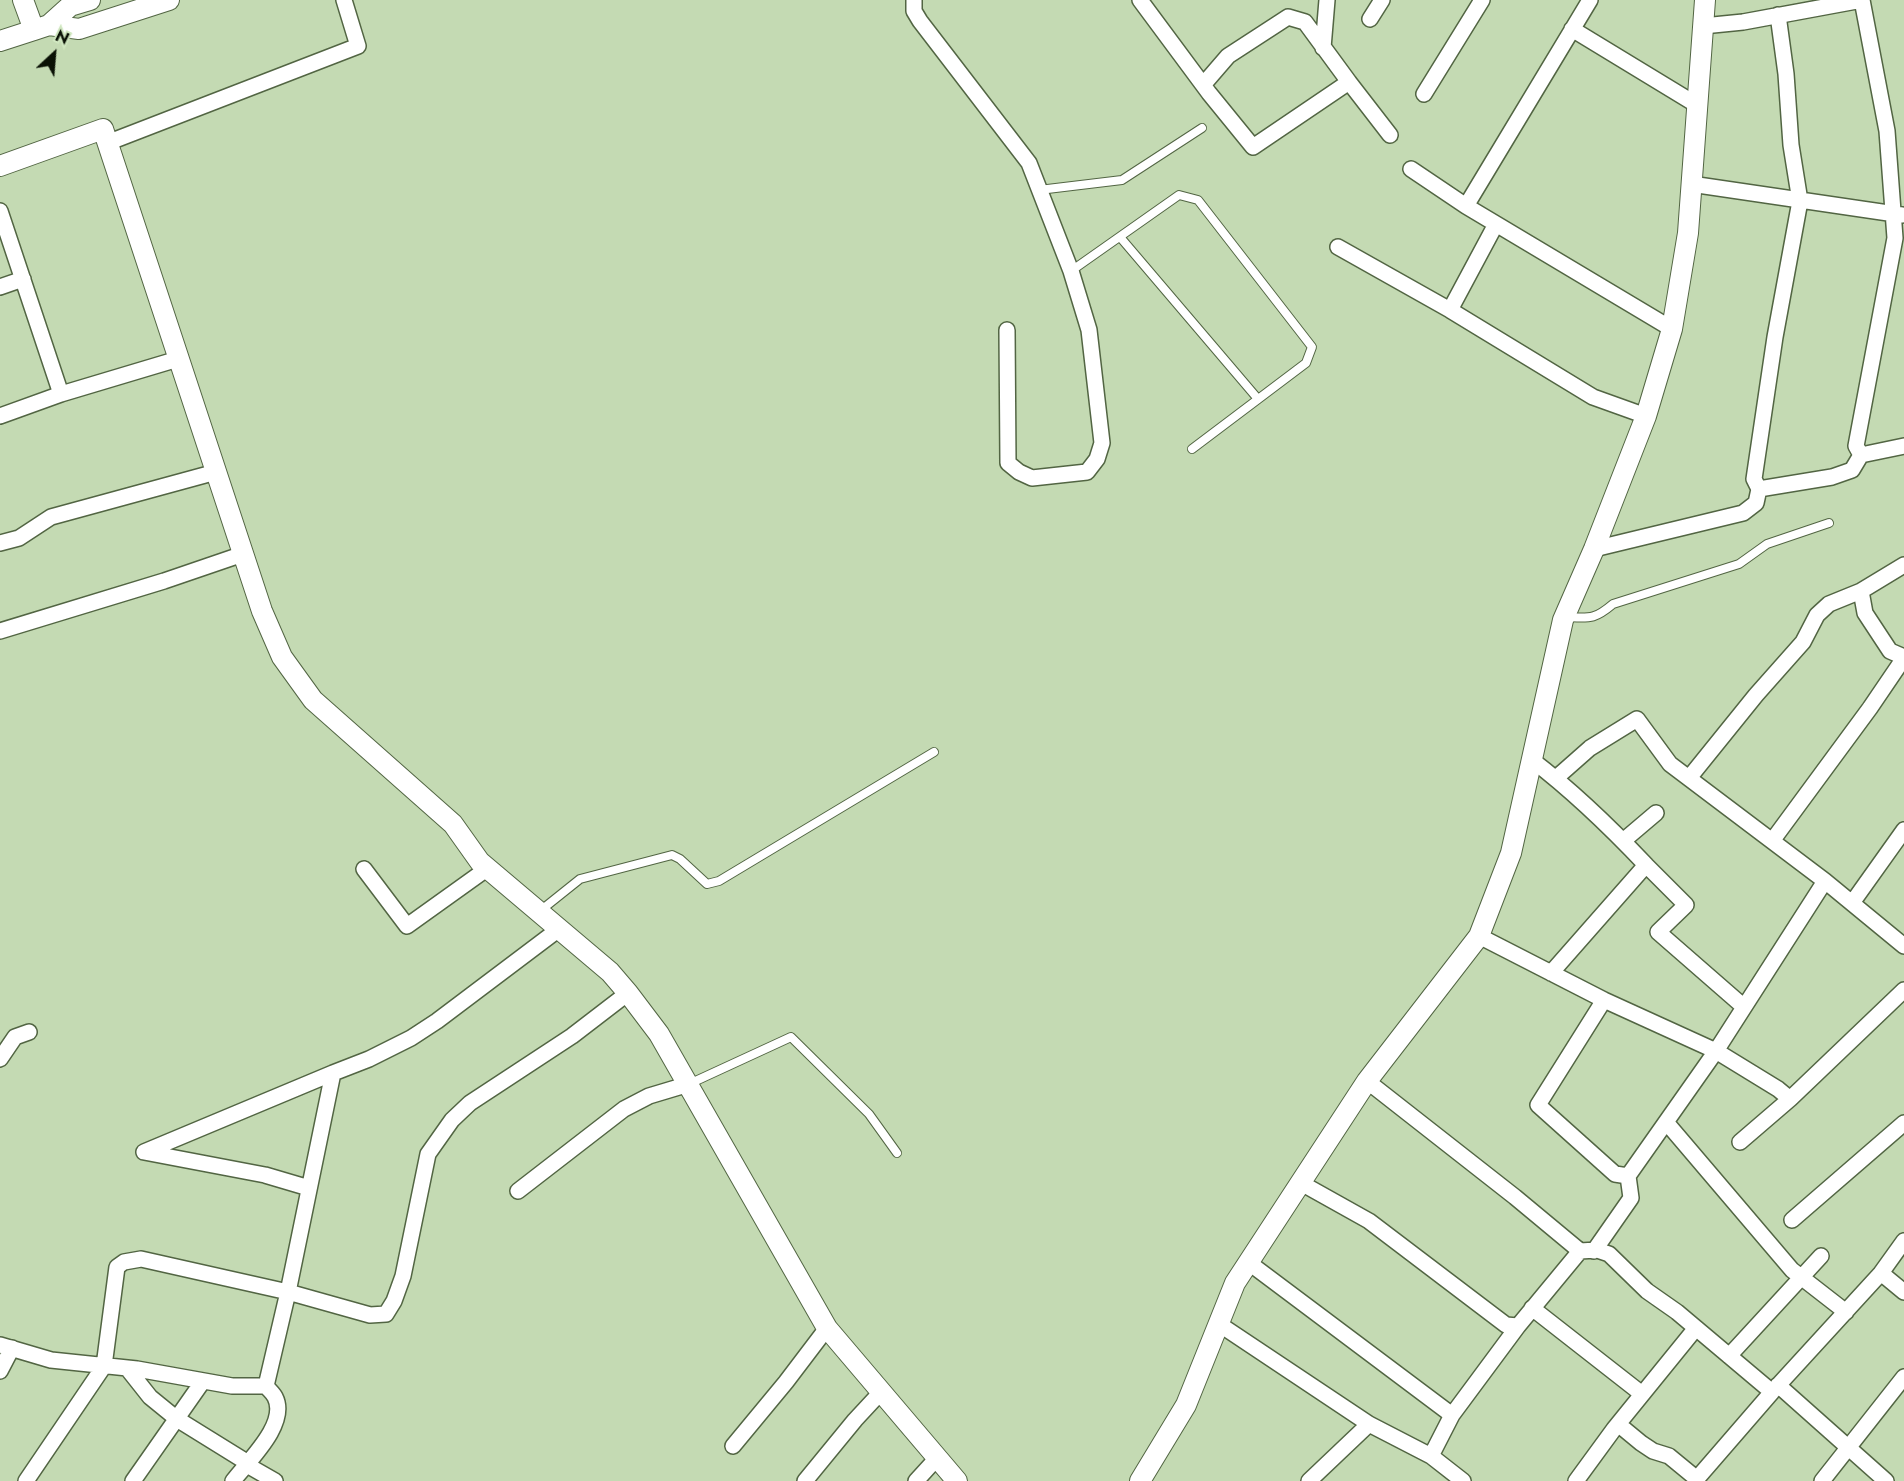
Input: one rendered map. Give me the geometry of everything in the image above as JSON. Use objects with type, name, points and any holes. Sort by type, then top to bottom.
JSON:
[{"type":"street","points":[[23,0],[41,27]]},
{"type":"street","points":[[0,41],[41,27],[70,6],[90,0]]},
{"type":"street","points":[[41,27],[79,29],[169,0]]},
{"type":"street","points":[[107,143],[358,46],[344,0]]},
{"type":"street","points":[[914,0],[914,11],[920,21],[1029,163],[1071,271],[1089,330],[1102,443],[1097,459],[1087,472],[1032,478],[1019,472],[1008,463],[1007,330]]},
{"type":"street","points":[[1140,0],[1203,85],[1253,147],[1348,82]]},
{"type":"street","points":[[1323,48],[1327,0]]},
{"type":"street","points":[[1370,19],[1382,0]]},
{"type":"street","points":[[1424,94],[1482,0]]},
{"type":"street","points":[[1466,206],[1590,0]]},
{"type":"street","points":[[1145,1479],[1186,1405],[1235,1283],[1367,1081],[1479,936],[1511,853],[1564,617],[1594,549],[1646,416],[1672,329],[1688,233],[1705,0]]},
{"type":"street","points":[[1703,26],[1862,0],[1887,131],[1899,214],[1856,446],[1861,455]]},
{"type":"street","points":[[1594,549],[1743,513],[1756,503],[1759,489],[1754,479],[1775,337],[1800,201],[1791,145],[1786,74],[1778,15]]},
{"type":"street","points":[[1203,85],[1228,56],[1288,17],[1305,22],[1390,135]]},
{"type":"street","points":[[1572,29],[1697,105]]},
{"type":"street","points":[[0,166],[103,129],[243,555],[262,611],[282,657],[313,700],[453,824],[480,862],[610,972],[628,993],[659,1034],[689,1084],[827,1328],[957,1481]]},
{"type":"street","points":[[1411,169],[1466,206],[1672,329]]},
{"type":"street","points":[[1691,184],[1899,214]]},
{"type":"street","points":[[0,211],[61,394]]},
{"type":"street","points":[[1450,310],[1496,224]]},
{"type":"street","points":[[1338,247],[1450,310],[1593,397],[1646,416]]},
{"type":"street","points":[[0,287],[23,279]]},
{"type":"street","points":[[0,416],[61,394],[178,358]]},
{"type":"street","points":[[1759,489],[1832,477],[1852,470],[1861,455],[1904,446]]},
{"type":"street","points":[[0,543],[19,538],[51,517],[216,472]]},
{"type":"street","points":[[0,630],[243,555]]},
{"type":"street","points":[[1689,778],[1756,695],[1803,642],[1817,615],[1829,604],[1861,591],[1904,565]]},
{"type":"street","points":[[1772,841],[1904,658],[1890,651],[1865,613],[1861,591]]},
{"type":"street","points":[[1556,778],[1590,748],[1636,719],[1670,764],[1825,881],[1904,945]]},
{"type":"street","points":[[1532,760],[1590,808],[1686,905],[1658,932],[1744,1007]]},
{"type":"street","points":[[1623,842],[1656,813]]},
{"type":"street","points":[[1852,903],[1904,830]]},
{"type":"street","points":[[1551,973],[1646,865]]},
{"type":"street","points":[[364,869],[407,926],[488,868]]},
{"type":"street","points":[[1431,1456],[1452,1415],[1518,1326],[1532,1308],[1587,1251],[1631,1198],[1628,1176],[1716,1051],[1825,881]]},
{"type":"street","points":[[309,1188],[265,1175],[144,1152],[369,1059],[411,1038],[437,1022],[559,929]]},
{"type":"street","points":[[1479,936],[1604,1000],[1716,1051],[1778,1089],[1790,1099]]},
{"type":"street","points":[[1740,1142],[1790,1099],[1904,990]]},
{"type":"street","points":[[26,1481],[104,1365],[117,1267],[124,1262],[141,1259],[288,1292],[370,1315],[386,1314],[404,1276],[428,1154],[452,1120],[470,1103],[572,1036],[628,993]]},
{"type":"street","points":[[1604,1000],[1538,1105],[1615,1174],[1628,1176]]},
{"type":"street","points":[[0,1059],[15,1036],[29,1032]]},
{"type":"street","points":[[266,1386],[288,1292],[333,1073]]},
{"type":"street","points":[[1367,1081],[1587,1251],[1609,1254],[1647,1291],[1775,1389],[1886,1481]]},
{"type":"street","points":[[518,1191],[624,1109],[649,1096],[689,1084]]},
{"type":"street","points":[[1666,1122],[1792,1270],[1846,1312]]},
{"type":"street","points":[[1792,1220],[1904,1123]]},
{"type":"street","points":[[1300,1183],[1368,1221],[1506,1325],[1518,1326]]},
{"type":"street","points":[[1618,1424],[1641,1443],[1669,1456],[1696,1480],[1881,1273],[1904,1241]]},
{"type":"street","points":[[1730,1356],[1821,1256]]},
{"type":"street","points":[[1248,1262],[1452,1415]]},
{"type":"street","points":[[1881,1273],[1904,1292]]},
{"type":"street","points":[[1532,1308],[1642,1394]]},
{"type":"street","points":[[1219,1324],[1369,1424],[1431,1456],[1463,1481]]},
{"type":"street","points":[[733,1446],[827,1328]]},
{"type":"street","points":[[1576,1481],[1618,1424],[1696,1328]]},
{"type":"street","points":[[0,1371],[6,1347],[51,1360],[126,1368],[232,1386],[266,1386]]},
{"type":"street","points":[[126,1368],[150,1397],[177,1419],[275,1481]]},
{"type":"street","points":[[1822,1481],[1904,1377]]},
{"type":"street","points":[[133,1481],[203,1381]]},
{"type":"street","points":[[233,1481],[265,1444],[277,1418],[276,1398],[266,1386]]},
{"type":"street","points":[[805,1481],[881,1392]]},
{"type":"street","points":[[1309,1481],[1369,1424]]},
{"type":"street","points":[[916,1481],[937,1458]]},
{"type":"lane","points":[[1039,190],[1122,180],[1202,128]]},
{"type":"lane","points":[[1071,271],[1179,195],[1198,200],[1312,347],[1306,363],[1192,449]]},
{"type":"lane","points":[[1120,237],[1258,399]]},
{"type":"lane","points":[[1564,617],[1591,618],[1602,613],[1613,603],[1739,564],[1767,544],[1829,523]]},
{"type":"lane","points":[[539,912],[580,879],[672,855],[680,859],[707,884],[719,881],[934,752]]},
{"type":"lane","points":[[689,1084],[791,1037],[869,1114],[897,1153]]}]
